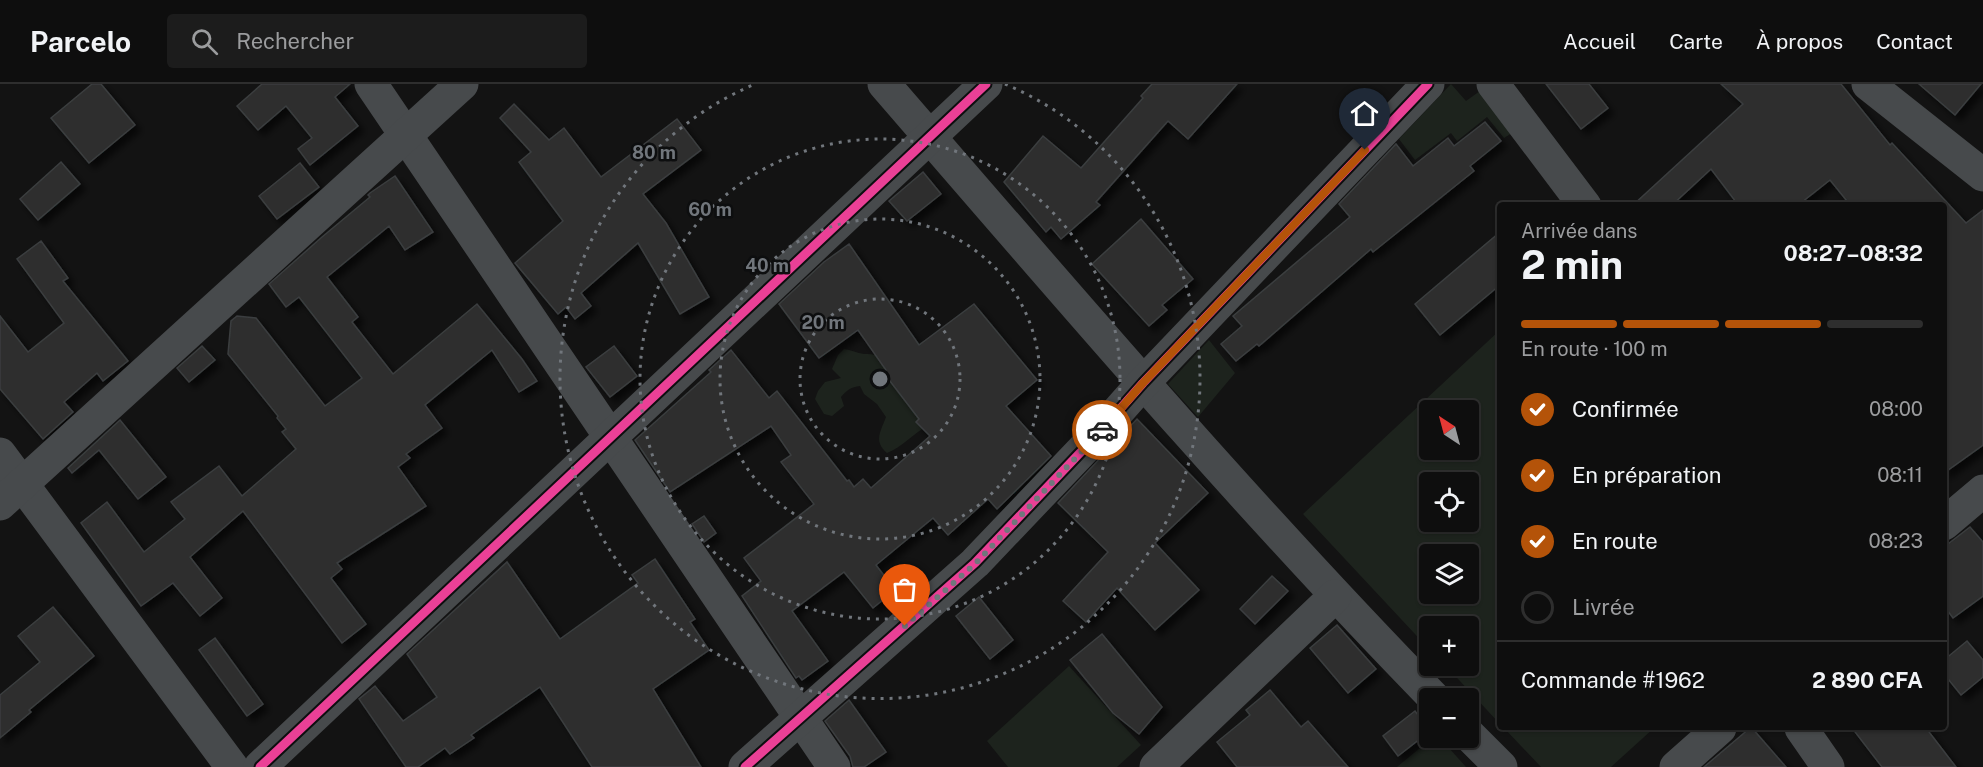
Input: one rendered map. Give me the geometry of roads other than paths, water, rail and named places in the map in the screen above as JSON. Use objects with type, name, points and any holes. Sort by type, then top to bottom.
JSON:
[{"type":"street","points":[[371,84],[834,767]]},
{"type":"street","points":[[11,494],[462,84]]},
{"type":"street","points":[[884,84],[1143,383],[1335,596],[1424,688]]},
{"type":"street","points":[[260,767],[986,84]]},
{"type":"street","points":[[745,767],[975,564],[1143,383],[1428,84]]},
{"type":"street","points":[[1493,84],[1582,202]]},
{"type":"street","points":[[1868,84],[1979,165]]},
{"type":"street","points":[[0,454],[11,494],[232,767]]},
{"type":"street","points":[[1947,521],[1983,491]]},
{"type":"street","points":[[1156,767],[1335,596]]},
{"type":"street","points":[[1676,767],[1718,730]]},
{"type":"street","points":[[1802,730],[1828,767]]},
{"type":"street","points":[[1479,745],[1501,767]]}]
